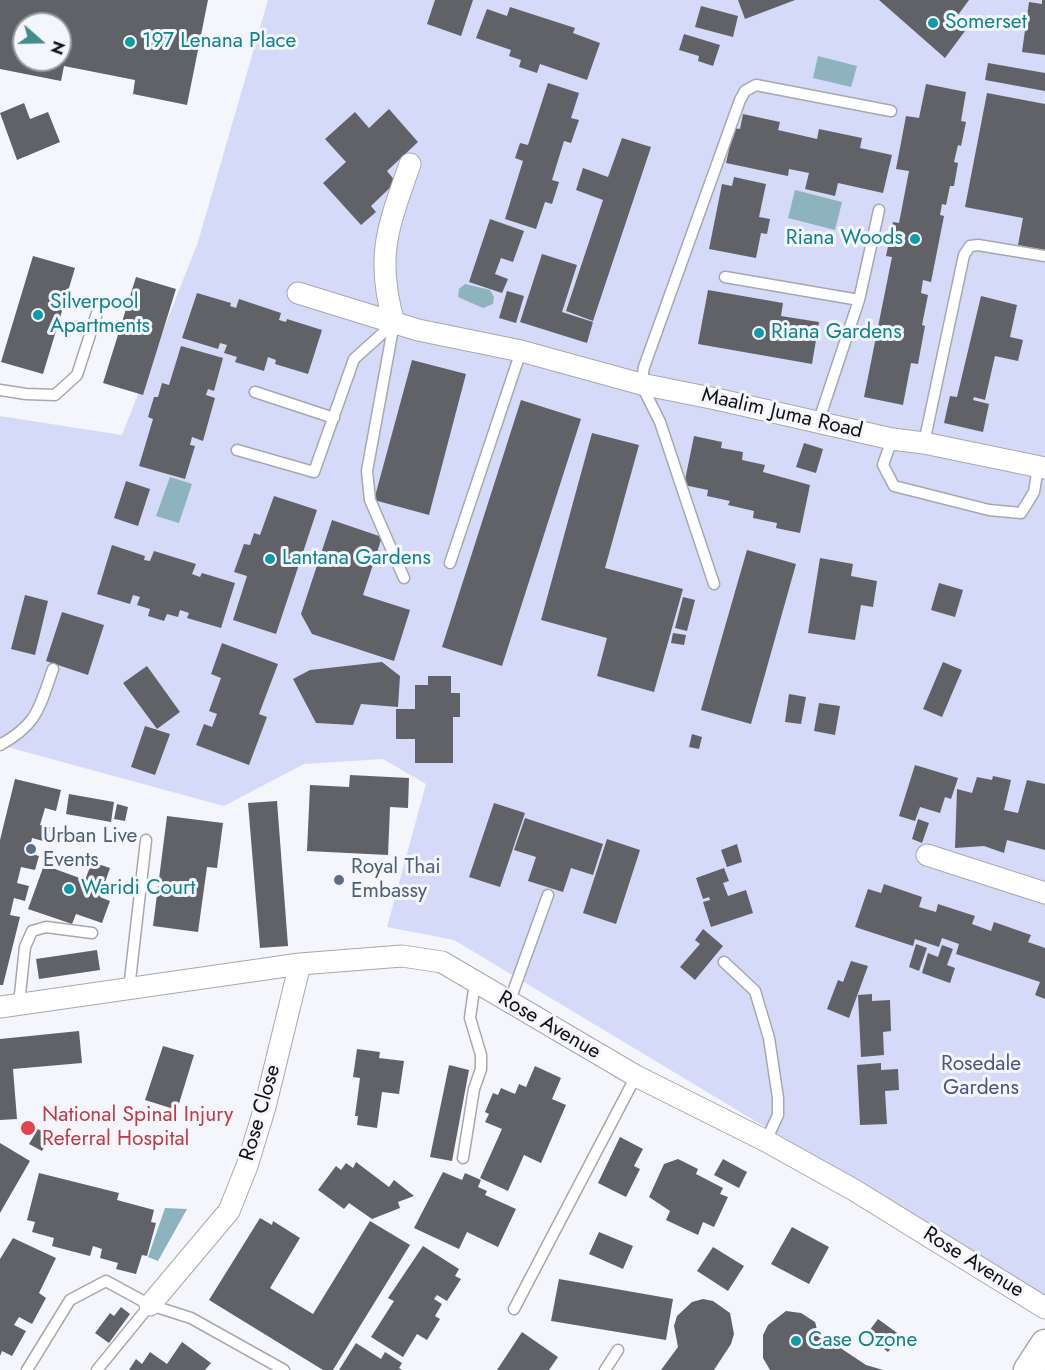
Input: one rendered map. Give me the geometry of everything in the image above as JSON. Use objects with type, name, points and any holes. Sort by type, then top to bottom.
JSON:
[{"type":"main road","points":[[1028,1370],[1045,1344]]},
{"type":"street","points":[[394,323],[385,291],[383,254],[394,208],[410,164]]},
{"type":"street","name":"Maalim Juma Road","points":[[298,293],[394,323],[521,351],[641,384],[892,439],[924,443],[1041,468]]},
{"type":"street","points":[[927,855],[1045,893]]},
{"type":"street","name":"Rose Avenue","points":[[9,1006],[300,964],[402,956],[442,962],[508,1003],[636,1076],[766,1141],[854,1190],[1045,1308]]},
{"type":"street","name":"Rose Close","points":[[150,1305],[228,1211],[247,1166],[265,1107],[300,964]]},
{"type":"lane","points":[[714,585],[660,422],[641,384],[644,367],[745,91],[756,85],[891,111]]},
{"type":"lane","points":[[818,423],[859,300],[879,210]]},
{"type":"lane","points":[[924,443],[964,255],[970,246],[978,245],[1045,256]]},
{"type":"lane","points":[[725,277],[859,300]]},
{"type":"lane","points":[[0,390],[26,394],[55,394],[77,375],[97,313]]},
{"type":"lane","points":[[237,450],[314,472],[354,359],[394,323]]},
{"type":"lane","points":[[394,323],[367,471],[370,500],[404,578]]},
{"type":"lane","points":[[450,563],[521,351]]},
{"type":"lane","points":[[255,392],[334,418]]},
{"type":"lane","points":[[892,439],[883,465],[894,486],[989,510],[1022,513],[1034,492],[1041,468]]},
{"type":"lane","points":[[0,746],[27,728],[37,716],[53,669]]},
{"type":"lane","points":[[129,989],[146,840]]},
{"type":"lane","points":[[508,1003],[548,895]]},
{"type":"lane","points":[[9,1006],[25,947],[32,931],[46,927],[92,933]]},
{"type":"lane","points":[[724,962],[755,991],[770,1038],[778,1098],[777,1115],[766,1141]]},
{"type":"lane","points":[[463,1158],[482,1055],[470,1018],[475,982]]},
{"type":"lane","points":[[514,1309],[636,1076]]},
{"type":"lane","points":[[27,1370],[70,1300],[106,1281],[150,1305],[191,1318],[284,1370]]},
{"type":"lane","points":[[97,1370],[150,1305]]},
{"type":"lane","points":[[605,1370],[618,1350]]},
{"type":"green space","name":"Rosedale Gardens","points":[[268,0],[1045,0],[1045,1295],[454,940],[387,927],[426,784],[383,759],[304,764],[224,806],[0,745],[0,416],[122,435],[198,242]]},
{"type":"shaded area","points":[[818,56],[857,66],[851,87],[813,78]]},
{"type":"shaded area","points":[[795,190],[842,202],[835,230],[788,218]]},
{"type":"shaded area","points":[[465,284],[490,290],[494,297],[493,304],[483,308],[458,297],[459,289]]},
{"type":"shaded area","points":[[170,477],[192,484],[179,523],[156,516]]},
{"type":"shaded area","points":[[165,1208],[187,1209],[158,1261],[148,1257]]},
{"type":"building","name":"197 Lenana Place","points":[[0,0],[208,0],[187,105],[133,94],[135,80],[72,68],[72,12],[12,12],[12,71],[0,69]]},
{"type":"building","points":[[435,0],[473,0],[461,36],[427,24]]},
{"type":"building","points":[[738,0],[795,0],[745,19]]},
{"type":"building","name":"Somerset","points":[[879,0],[969,0],[958,15],[965,31],[945,58]]},
{"type":"building","points":[[1042,0],[1045,0],[1045,55],[1022,52],[1029,2],[1042,4]]},
{"type":"building","points":[[701,6],[738,16],[733,37],[695,27]]},
{"type":"building","points":[[510,7],[575,28],[573,33],[600,43],[587,80],[540,64],[537,73],[519,67],[521,60],[509,56],[511,50],[476,38],[487,9],[507,16]]},
{"type":"building","points":[[684,34],[720,45],[713,66],[698,61],[699,56],[679,50]]},
{"type":"building","points":[[988,63],[1045,73],[1045,91],[985,80]]},
{"type":"building","name":"197 Lenana Place","points":[[15,72],[63,72],[61,81]]},
{"type":"building","points":[[548,83],[579,93],[571,118],[579,120],[571,143],[564,141],[552,180],[559,182],[552,204],[545,202],[536,229],[505,219],[523,161],[515,158],[520,143],[528,145]]},
{"type":"building","name":"Riana Woods","points":[[926,84],[966,92],[961,121],[966,122],[961,146],[958,145],[954,162],[958,163],[954,186],[950,186],[946,205],[942,204],[940,215],[944,216],[931,282],[923,280],[921,293],[928,295],[922,325],[925,326],[918,364],[911,363],[903,405],[864,397],[892,257],[886,256],[893,222],[899,223],[909,171],[896,169],[906,116],[919,118]]},
{"type":"building","points":[[987,93],[1045,104],[1045,250],[1018,245],[1023,218],[965,207]]},
{"type":"building","points":[[24,103],[30,119],[48,112],[60,142],[17,160],[0,113]]},
{"type":"building","points":[[389,109],[418,142],[387,171],[396,182],[371,206],[376,212],[361,225],[323,183],[346,162],[325,139],[355,112],[369,128]]},
{"type":"building","name":"Riana Woods","points":[[743,114],[780,122],[778,130],[817,139],[819,129],[862,138],[860,148],[892,155],[883,193],[838,183],[835,196],[805,189],[809,173],[789,169],[788,176],[726,163],[734,128],[740,129]]},
{"type":"building","points":[[622,138],[651,147],[593,321],[566,311],[603,200],[576,190],[583,168],[608,177]]},
{"type":"building","points":[[734,177],[766,184],[759,217],[770,219],[767,234],[761,233],[756,258],[709,249],[722,184],[732,186]]},
{"type":"building","points":[[490,219],[524,231],[513,262],[501,258],[495,274],[508,279],[502,293],[469,282]]},
{"type":"building","points":[[542,254],[577,265],[562,312],[593,322],[587,343],[520,322]]},
{"type":"building","name":"Silverpool Apartments","points":[[33,256],[75,268],[43,374],[1,362]]},
{"type":"building","name":"Silverpool Apartments","points":[[136,277],[176,289],[143,395],[103,383]]},
{"type":"building","name":"Riana Gardens","points":[[708,290],[783,303],[781,316],[819,322],[812,364],[698,344]]},
{"type":"building","points":[[507,291],[524,296],[516,323],[499,318]]},
{"type":"building","points":[[197,293],[231,303],[230,306],[236,308],[239,299],[281,313],[279,320],[286,322],[287,319],[322,330],[308,374],[275,364],[276,360],[268,357],[264,371],[235,362],[237,357],[224,353],[227,345],[220,343],[218,349],[182,338]]},
{"type":"building","points":[[981,296],[1017,305],[1010,337],[1023,340],[1018,361],[995,356],[985,400],[974,397],[973,400],[989,404],[983,432],[944,423],[950,396],[957,397]]},
{"type":"building","points":[[181,346],[223,358],[214,391],[208,389],[206,395],[215,398],[203,441],[192,437],[190,445],[195,446],[185,479],[139,466],[153,419],[148,417],[154,397],[158,397],[162,383],[169,385]]},
{"type":"building","points":[[412,360],[466,374],[429,515],[374,500]]},
{"type":"building","points":[[521,400],[581,419],[502,666],[442,647]]},
{"type":"building","points":[[592,433],[639,445],[605,568],[683,589],[654,692],[597,676],[607,638],[541,620]]},
{"type":"building","points":[[694,436],[722,442],[721,448],[743,452],[742,460],[765,465],[763,472],[810,485],[800,533],[776,528],[777,523],[753,518],[754,511],[728,505],[730,501],[707,496],[708,490],[684,485]]},
{"type":"building","points":[[804,443],[823,449],[816,473],[796,467]]},
{"type":"building","points":[[126,481],[150,489],[138,526],[114,518]]},
{"type":"building","name":"Lantana Gardens","points":[[274,496],[317,510],[276,634],[233,620],[247,576],[234,572],[244,544],[250,545],[254,533],[260,535]]},
{"type":"building","points":[[332,520],[382,537],[363,595],[410,610],[394,661],[312,634],[301,614]]},
{"type":"building","points":[[112,545],[145,556],[144,560],[150,561],[154,551],[196,564],[192,574],[200,577],[202,573],[235,583],[221,628],[187,618],[189,613],[180,610],[178,617],[167,614],[164,621],[148,616],[150,609],[137,605],[140,597],[133,595],[130,604],[97,594]]},
{"type":"building","points":[[747,550],[796,564],[751,724],[701,710]]},
{"type":"building","points":[[820,558],[853,564],[851,576],[877,581],[873,607],[861,605],[855,640],[808,633]]},
{"type":"building","points":[[939,583],[963,590],[955,617],[931,610]]},
{"type":"building","points":[[25,595],[48,601],[35,655],[11,649]]},
{"type":"building","points":[[683,597],[695,600],[687,631],[675,628]]},
{"type":"building","points":[[62,612],[104,625],[88,675],[46,661]]},
{"type":"building","points":[[673,633],[686,635],[684,645],[671,643]]},
{"type":"building","points":[[222,643],[278,664],[259,714],[267,717],[249,765],[196,745],[204,724],[212,727],[217,714],[209,711],[221,678],[211,674]]},
{"type":"building","points":[[382,662],[400,676],[398,707],[361,704],[353,725],[316,723],[293,679],[310,670]]},
{"type":"building","points":[[943,662],[962,670],[942,717],[923,709]]},
{"type":"building","points":[[147,666],[180,712],[157,729],[123,683]]},
{"type":"building","points":[[428,676],[451,676],[451,693],[460,693],[460,717],[453,717],[453,763],[415,763],[415,739],[396,739],[396,709],[415,709],[415,685],[428,685]]},
{"type":"building","points":[[789,694],[806,697],[801,724],[785,722]]},
{"type":"building","points":[[819,703],[840,706],[835,735],[814,731]]},
{"type":"building","points":[[145,726],[170,734],[155,775],[131,767]]},
{"type":"building","points":[[692,734],[702,737],[699,749],[689,747]]},
{"type":"building","points":[[915,765],[958,778],[951,799],[945,797],[940,813],[920,807],[915,821],[899,816]]},
{"type":"building","points":[[350,775],[409,778],[408,808],[390,807],[388,855],[307,851],[310,785],[349,787]]},
{"type":"building","points":[[993,776],[1011,780],[1004,810],[1018,813],[1027,780],[1045,784],[1045,850],[1007,840],[1004,853],[984,846],[955,848],[957,789],[972,793],[977,777],[992,780]]},
{"type":"building","points":[[15,779],[61,790],[56,811],[45,808],[40,825],[50,827],[47,842],[32,838],[29,853],[39,856],[35,870],[21,867],[17,883],[29,886],[25,901],[14,898],[10,915],[20,917],[3,985],[0,985],[0,840]]},
{"type":"building","points":[[69,794],[114,802],[111,822],[66,814]]},
{"type":"building","points":[[277,801],[288,946],[260,948],[248,803]]},
{"type":"building","points":[[494,803],[525,813],[500,887],[469,877]]},
{"type":"building","points":[[117,804],[128,807],[125,821],[114,819]]},
{"type":"building","points":[[167,816],[223,823],[217,868],[207,867],[198,932],[153,926]]},
{"type":"building","points":[[525,818],[603,844],[593,875],[571,868],[563,892],[528,881],[536,857],[514,850]]},
{"type":"building","points":[[918,819],[929,823],[922,843],[912,839]]},
{"type":"building","points":[[607,839],[640,850],[616,924],[583,913]]},
{"type":"building","points":[[737,844],[742,862],[727,867],[721,850]]},
{"type":"building","name":"Waridi Court","points":[[92,862],[110,868],[100,897],[110,901],[102,923],[76,914],[72,924],[28,909],[44,865],[85,880]]},
{"type":"building","points":[[724,868],[729,881],[723,883],[728,896],[746,890],[753,913],[711,927],[703,902],[710,900],[709,897],[703,899],[696,878]]},
{"type":"building","points":[[884,884],[922,897],[919,907],[936,912],[938,904],[975,916],[972,924],[991,931],[994,922],[1031,935],[1028,942],[1045,948],[1045,999],[1035,995],[1040,982],[956,954],[959,944],[942,938],[939,947],[915,939],[913,946],[855,927],[868,889],[881,893]]},
{"type":"building","points":[[703,929],[723,946],[695,980],[680,967],[700,944],[695,940]]},
{"type":"building","points":[[916,944],[927,948],[919,971],[909,967]]},
{"type":"building","points":[[942,945],[953,949],[947,965],[955,968],[950,983],[922,973],[928,953],[938,957]]},
{"type":"building","points":[[97,950],[100,970],[39,979],[36,959]]},
{"type":"building","points":[[851,961],[868,966],[849,1018],[827,1009],[838,980],[843,982]]},
{"type":"building","points":[[872,994],[872,1001],[890,1000],[891,1031],[883,1032],[884,1055],[861,1057],[858,995]]},
{"type":"building","points":[[79,1031],[82,1063],[13,1069],[17,1119],[0,1120],[0,1039]]},
{"type":"building","points":[[163,1046],[194,1055],[177,1110],[145,1100]]},
{"type":"building","points":[[357,1049],[380,1052],[379,1058],[404,1061],[399,1094],[382,1092],[377,1128],[357,1125],[358,1116],[355,1116],[360,1078],[353,1077]]},
{"type":"building","points":[[881,1063],[881,1070],[898,1069],[899,1090],[885,1091],[887,1124],[860,1125],[857,1065]]},
{"type":"building","points":[[449,1065],[469,1070],[452,1161],[430,1157]]},
{"type":"building","points":[[535,1066],[561,1078],[552,1099],[566,1105],[541,1163],[524,1155],[508,1191],[480,1178],[502,1129],[485,1122],[489,1114],[485,1112],[493,1093],[498,1095],[501,1088],[515,1094],[519,1084],[526,1087]]},
{"type":"building","points":[[38,1129],[50,1136],[42,1151],[29,1144]]},
{"type":"building","points":[[620,1137],[643,1149],[634,1166],[640,1169],[626,1197],[598,1183]]},
{"type":"building","points":[[0,1143],[30,1161],[0,1213]]},
{"type":"building","points":[[678,1159],[698,1169],[696,1174],[723,1188],[720,1194],[728,1197],[714,1227],[703,1222],[698,1235],[666,1220],[670,1211],[649,1197],[664,1164]]},
{"type":"building","points":[[723,1159],[747,1172],[739,1188],[714,1175]]},
{"type":"building","points":[[356,1162],[389,1187],[394,1180],[414,1196],[398,1202],[400,1208],[372,1219],[349,1203],[344,1209],[318,1190],[336,1166],[341,1170],[346,1163],[353,1168]]},
{"type":"building","points":[[443,1172],[462,1180],[465,1173],[481,1180],[478,1187],[487,1191],[485,1195],[516,1209],[498,1247],[467,1232],[459,1249],[414,1228]]},
{"type":"building","points":[[39,1173],[119,1193],[117,1200],[154,1210],[151,1222],[156,1223],[147,1256],[142,1255],[136,1274],[116,1269],[118,1263],[100,1258],[102,1249],[93,1246],[90,1256],[52,1246],[54,1238],[32,1232],[35,1222],[27,1220]]},
{"type":"building","points":[[260,1218],[272,1225],[273,1221],[300,1238],[270,1288],[313,1314],[370,1221],[410,1245],[333,1370],[323,1370],[209,1300]]},
{"type":"building","points":[[792,1227],[829,1247],[809,1284],[771,1264]]},
{"type":"building","points":[[599,1232],[633,1246],[623,1269],[589,1254]]},
{"type":"building","points":[[13,1238],[56,1258],[39,1293],[46,1298],[32,1324],[19,1317],[14,1325],[26,1331],[12,1356],[2,1351],[0,1356],[0,1259]]},
{"type":"building","points":[[423,1246],[459,1269],[455,1276],[461,1279],[447,1301],[437,1295],[434,1299],[442,1304],[435,1316],[440,1319],[427,1340],[417,1334],[403,1357],[371,1337],[394,1301],[388,1298]]},
{"type":"building","points":[[713,1247],[744,1266],[728,1291],[697,1271]]},
{"type":"building","points":[[559,1279],[673,1299],[666,1340],[551,1321]]},
{"type":"building","points":[[703,1299],[713,1301],[730,1313],[734,1334],[731,1344],[714,1370],[661,1370],[678,1347],[674,1326],[677,1316],[692,1302]]},
{"type":"building","points":[[121,1307],[130,1314],[109,1343],[95,1333],[110,1313],[114,1316]]},
{"type":"building","name":"Case Ozone","points":[[786,1311],[801,1313],[815,1322],[818,1333],[866,1365],[883,1370],[770,1370],[763,1358],[763,1335],[768,1325]]},
{"type":"building","points":[[878,1319],[900,1335],[888,1352],[866,1335]]},
{"type":"building","points":[[522,1332],[558,1357],[549,1370],[497,1370]]},
{"type":"building","points":[[182,1342],[211,1363],[205,1370],[129,1370],[136,1359],[142,1364],[150,1352],[167,1364]]},
{"type":"building","points":[[356,1343],[381,1359],[385,1352],[402,1363],[399,1368],[402,1370],[339,1370]]},
{"type":"place","name":"Somerset","points":[[933,23]]},
{"type":"place","name":"197 Lenana Place","points":[[130,42]]},
{"type":"place","name":"Riana Woods","points":[[915,239]]},
{"type":"place","name":"Silverpool Apartments","points":[[38,315]]},
{"type":"place","name":"Riana Gardens","points":[[759,333]]},
{"type":"place","name":"Lantana Gardens","points":[[270,559]]},
{"type":"place","name":"Urban Live Events","points":[[31,849]]},
{"type":"place","name":"Royal Thai Embassy","points":[[339,880]]},
{"type":"place","name":"Waridi Court","points":[[69,889]]},
{"type":"place","name":"National Spinal Injury Referral Hospital","points":[[28,1128]]},
{"type":"place","name":"Case Ozone","points":[[796,1341]]}]
